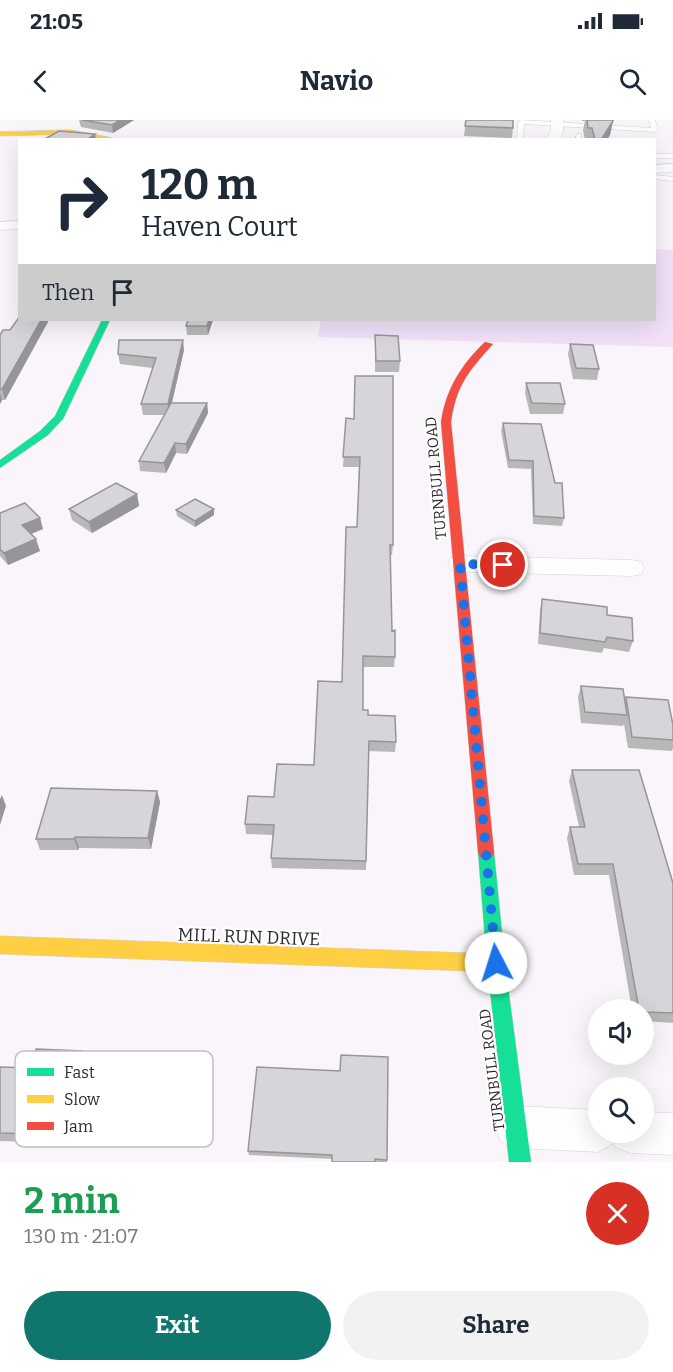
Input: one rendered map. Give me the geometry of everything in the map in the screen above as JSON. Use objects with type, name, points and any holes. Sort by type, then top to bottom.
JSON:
[{"type":"street","points":[[553,138],[557,133],[557,122]]},
{"type":"street","points":[[0,134],[71,132],[108,138]]},
{"type":"street","points":[[656,169],[673,168]]},
{"type":"street","points":[[0,226],[18,225]]},
{"type":"street","points":[[0,465],[44,433],[59,417],[106,321]]},
{"type":"street","name":"TURNBULL ROAD","points":[[488,344],[459,372],[451,390],[446,422],[496,963],[518,1145]]},
{"type":"street","points":[[460,564],[632,568]]},
{"type":"street","name":"MILL RUN DRIVE","points":[[0,945],[496,963]]},
{"type":"street","points":[[518,1145],[588,1133]]},
{"type":"street","points":[[654,1133],[673,1134]]},
{"type":"lane","points":[[520,138],[521,122],[597,123],[656,130],[652,120]]},
{"type":"lane","points":[[656,156],[673,156]]},
{"type":"lane","points":[[656,177],[673,179]]},
{"type":"shaded area","points":[[656,249],[673,250],[673,347],[318,337],[321,321],[656,321]]},
{"type":"building","points":[[82,120],[120,120],[112,125]]},
{"type":"building","points":[[466,120],[513,120],[513,128],[465,126]]},
{"type":"building","points":[[587,120],[613,120],[602,138],[594,138],[592,128],[588,128]]},
{"type":"building","points":[[59,131],[95,134],[89,138],[47,138]]},
{"type":"building","points":[[18,319],[18,321],[40,321],[0,389],[0,335],[3,330],[10,330]]},
{"type":"building","points":[[188,321],[209,321],[207,326],[186,326]]},
{"type":"building","points":[[375,335],[398,336],[400,361],[376,361]]},
{"type":"building","points":[[119,340],[183,340],[168,404],[141,404],[156,358],[118,354]]},
{"type":"building","points":[[570,344],[593,345],[599,369],[576,368]]},
{"type":"building","points":[[355,376],[393,376],[393,545],[390,545],[392,631],[395,630],[395,657],[363,656],[363,710],[368,710],[368,715],[395,716],[396,742],[369,741],[366,861],[271,858],[274,825],[245,824],[248,796],[274,797],[277,764],[314,765],[318,681],[342,682],[346,527],[357,527],[360,457],[343,457],[346,418],[354,419]]},
{"type":"building","points":[[526,383],[560,383],[565,404],[532,403]]},
{"type":"building","points":[[171,403],[207,403],[186,444],[175,443],[164,463],[139,461]]},
{"type":"building","points":[[503,423],[541,424],[555,483],[562,483],[564,518],[534,516],[533,461],[509,460]]},
{"type":"building","points":[[116,483],[137,494],[89,522],[69,509]]},
{"type":"building","points":[[195,499],[214,509],[195,521],[176,510]]},
{"type":"building","points":[[25,503],[40,518],[22,525],[36,539],[4,553],[0,549],[0,513]]},
{"type":"building","points":[[542,599],[607,607],[607,615],[632,618],[633,641],[607,637],[605,642],[540,633]]},
{"type":"building","points":[[581,686],[623,689],[627,715],[585,712]]},
{"type":"building","points":[[626,697],[668,700],[673,725],[673,740],[632,737]]},
{"type":"building","points":[[572,770],[639,770],[673,883],[673,1013],[654,1012],[654,999],[637,999],[613,864],[578,864],[570,827],[585,827]]},
{"type":"building","points":[[51,788],[157,791],[148,838],[36,839]]},
{"type":"building","points":[[36,1049],[82,1051],[36,1051]]},
{"type":"building","points":[[341,1055],[388,1057],[387,1160],[332,1162],[332,1155],[248,1151],[257,1067],[340,1071]]},
{"type":"building","points":[[0,1067],[15,1067],[15,1133],[0,1133]]},
{"type":"traffic: fast","points":[[0,465],[44,433],[59,417],[106,321]]},
{"type":"traffic: fast","points":[[486,852],[496,963],[520,1162]]},
{"type":"traffic: slow","points":[[0,134],[71,132],[108,138]]},
{"type":"traffic: slow","points":[[0,945],[496,963]]},
{"type":"traffic: jam","points":[[486,852],[446,422],[454,388],[471,361],[488,344]]},
{"type":"route","points":[[496,963],[460,564],[503,565]]}]
